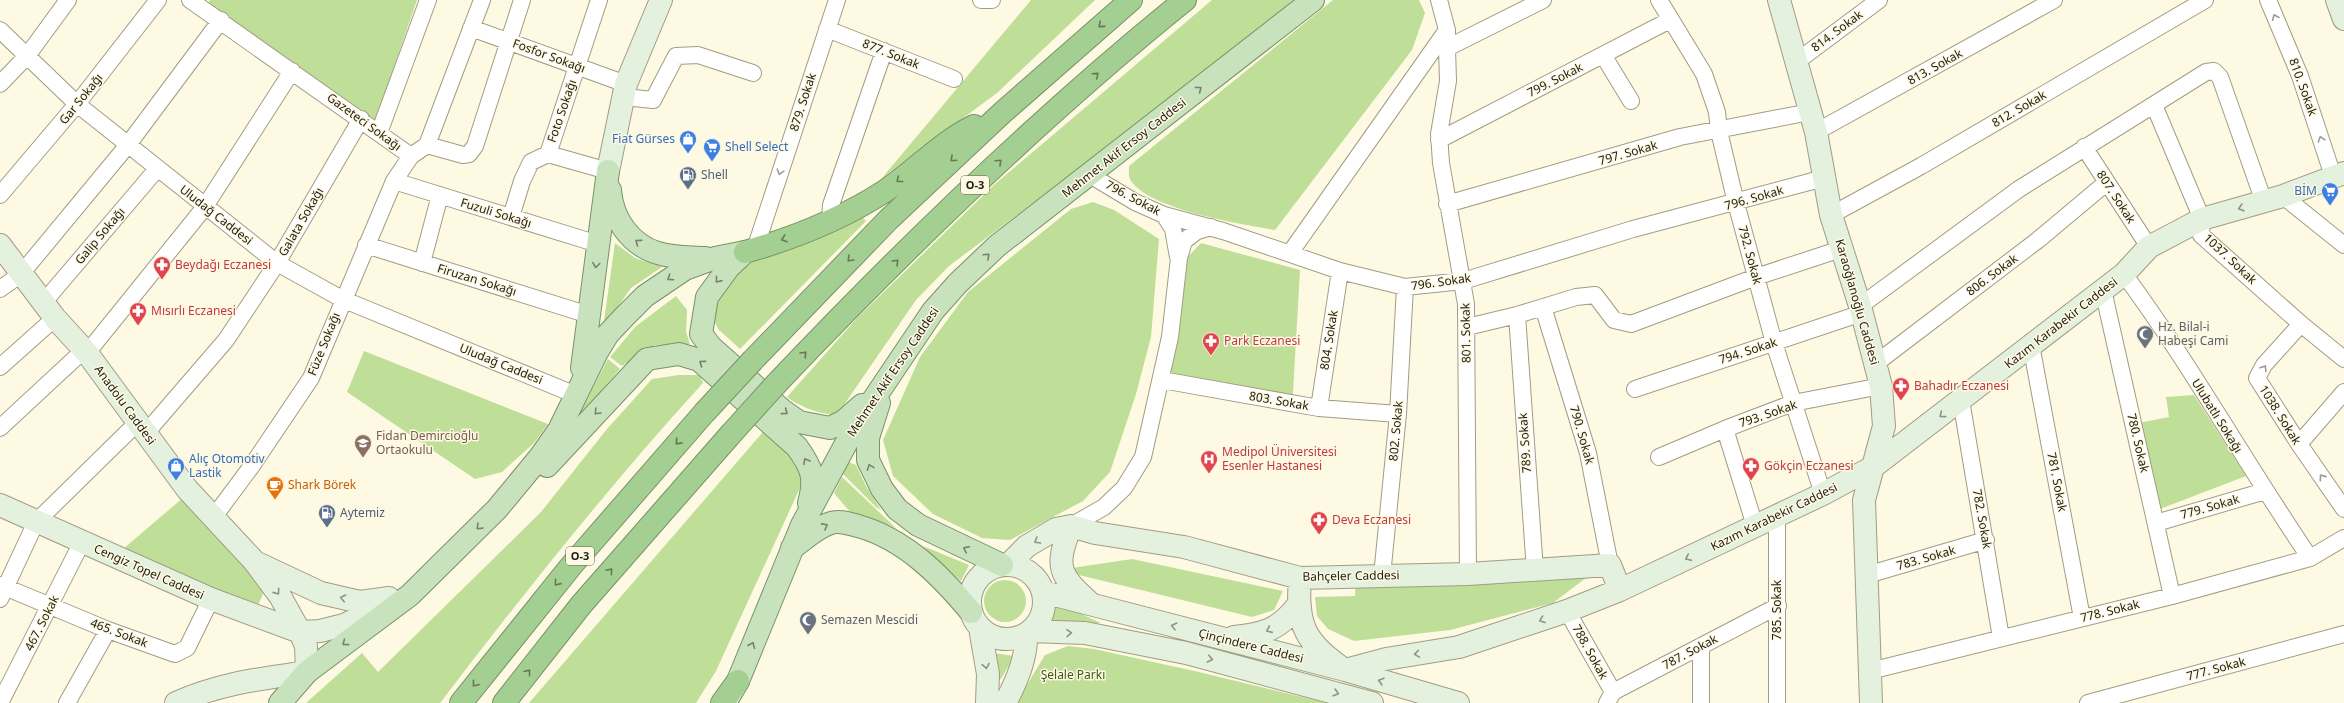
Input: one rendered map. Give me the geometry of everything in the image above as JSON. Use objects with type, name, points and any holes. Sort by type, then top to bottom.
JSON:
[{"type":"highway","name":"O-3","points":[[461,703],[571,566],[704,413],[753,360],[888,220],[1002,113],[1131,0]]},
{"type":"highway","name":"O-3","points":[[504,703],[581,605],[777,383],[934,224],[1023,139],[1127,47],[1185,0]]},
{"type":"highway","points":[[750,251],[830,222],[886,190],[962,132],[1002,113]]},
{"type":"highway","points":[[722,703],[738,681]]},
{"type":"main road","points":[[576,395],[585,351],[608,171],[625,90],[661,0]]},
{"type":"main road","name":"Mehmet Akif Ersoy Caddesi","points":[[726,703],[738,681],[802,525],[855,427],[933,311],[958,283],[997,246],[1313,0]]},
{"type":"main road","name":"Karaoğlanoğlu Caddesi","points":[[1779,0],[1813,122],[1831,215],[1861,309],[1881,386],[1884,426],[1864,500],[1871,703]]},
{"type":"main road","points":[[2337,0],[2344,19]]},
{"type":"main road","points":[[608,171],[611,206],[627,234],[657,253],[671,256],[715,258]]},
{"type":"main road","name":"Kazım Karabekir Caddesi","points":[[1344,670],[1386,659],[1460,647],[1568,611],[1620,590],[1777,517],[1873,467],[2124,274],[2149,247],[2202,219],[2273,199],[2339,174]]},
{"type":"main road","name":"Anadolu Caddesi","points":[[0,245],[49,311],[85,352],[187,489],[254,561]]},
{"type":"main road","points":[[280,703],[307,672],[410,595],[497,509],[548,446],[559,430],[608,334],[624,316],[645,296],[669,278],[685,269],[715,258],[750,251]]},
{"type":"main road","points":[[750,251],[729,267],[707,297],[701,334],[711,347],[782,410],[800,422],[812,426],[830,428],[844,421],[885,384]]},
{"type":"main road","points":[[497,509],[527,487],[647,359],[679,354],[699,360],[797,448],[807,461],[812,473],[813,487],[802,525]]},
{"type":"main road","points":[[792,548],[832,523],[848,523],[876,531],[904,547],[937,574],[976,620],[999,639],[1016,639],[1028,633],[1041,619],[1045,607],[1042,589],[1034,575],[1018,566],[1005,565],[918,525],[897,509],[882,489],[868,460],[868,438],[885,384]]},
{"type":"main road","name":"Cengiz Topel Caddesi","points":[[0,505],[211,599],[300,632]]},
{"type":"main road","points":[[987,703],[988,674],[971,592],[976,581],[984,572],[1005,565],[1027,546],[1056,529],[1071,526]]},
{"type":"main road","points":[[1042,589],[1071,526]]},
{"type":"main road","points":[[1071,526],[1062,549],[1062,571],[1070,584],[1094,606]]},
{"type":"main road","name":"Bahçeler Caddesi","points":[[1071,526],[1095,533],[1184,547],[1300,578],[1468,574],[1535,571],[1610,565]]},
{"type":"main road","points":[[254,561],[321,593],[360,602],[410,595]]},
{"type":"main road","points":[[254,561],[280,596],[300,632],[306,646],[307,672]]},
{"type":"main road","points":[[1610,565],[1620,590]]},
{"type":"main road","points":[[1300,578],[1298,605],[1302,625],[1313,643],[1326,657],[1344,670]]},
{"type":"main road","name":"Çinçindere Caddesi","points":[[1042,589],[1094,606],[1225,638],[1458,703]]},
{"type":"main road","points":[[300,632],[320,631],[344,625],[410,595]]},
{"type":"main road","points":[[1225,638],[1269,631],[1286,620],[1298,605]]},
{"type":"main road","points":[[1005,703],[1014,686],[1027,648],[1028,633]]},
{"type":"main road","name":"Çinçindere Caddesi","points":[[1028,633],[1085,633],[1186,653],[1372,703]]},
{"type":"main road","points":[[176,703],[196,694],[236,682],[307,672]]},
{"type":"main road","points":[[257,680],[265,686],[274,703]]},
{"type":"street","points":[[0,84],[27,56],[68,0]]},
{"type":"street","name":"Gar Sokağı","points":[[0,195],[77,104],[158,0]]},
{"type":"street","name":"Gazeteci Sokağı","points":[[190,0],[221,20],[412,156],[427,145]]},
{"type":"street","points":[[379,133],[428,0]]},
{"type":"street","points":[[482,0],[427,145],[463,156],[469,154],[475,146],[522,0]]},
{"type":"street","name":"Foto Sokağı","points":[[548,154],[599,0]]},
{"type":"street","name":"879. Sokak","points":[[750,251],[837,0]]},
{"type":"street","points":[[981,0],[992,0]]},
{"type":"street","name":"801. Sokak","points":[[1439,0],[1447,30],[1448,48],[1448,81],[1439,140],[1447,204],[1463,281],[1467,327],[1468,574]]},
{"type":"street","points":[[1448,48],[1543,0]]},
{"type":"street","name":"792. Sokak","points":[[1659,0],[1704,74],[1717,112],[1719,131],[1736,203],[1774,343],[1823,494]]},
{"type":"street","name":"814. Sokak","points":[[1796,62],[1878,0]]},
{"type":"street","name":"813. Sokak","points":[[1813,122],[2054,0]]},
{"type":"street","name":"812. Sokak","points":[[1831,215],[1921,166],[2205,0]]},
{"type":"street","name":"810. Sokak","points":[[2268,0],[2339,174]]},
{"type":"street","points":[[0,289],[21,274],[127,146],[221,20]]},
{"type":"street","name":"799. Sokak","points":[[1439,140],[1670,20]]},
{"type":"street","name":"Fosfor Sokağı","points":[[471,28],[578,67],[625,90],[653,100],[676,56],[698,55],[753,73]]},
{"type":"street","name":"877. Sokak","points":[[827,29],[884,50],[954,79]]},
{"type":"street","name":"Uludağ Caddesi","points":[[0,30],[77,104],[127,146],[277,263],[342,299],[576,395]]},
{"type":"street","points":[[1290,254],[1447,30]]},
{"type":"street","points":[[830,222],[831,205],[884,50]]},
{"type":"street","points":[[1603,55],[1631,101]]},
{"type":"street","points":[[0,428],[85,352],[205,207],[292,70]]},
{"type":"street","name":"794. Sokak","points":[[1635,389],[1774,343],[1861,309],[2019,189],[2084,147],[2154,106],[2206,72],[2214,71],[2220,77],[2273,199]]},
{"type":"street","name":"1037. Sokak","points":[[2154,106],[2202,219],[2201,235],[2301,324],[2344,359]]},
{"type":"street","name":"Galata Sokağı","points":[[36,522],[141,428],[226,340],[277,263],[361,119]]},
{"type":"street","name":"797. Sokak","points":[[1447,204],[1680,137],[1719,131],[1813,122]]},
{"type":"street","name":"807. Sokak","points":[[2084,147],[2149,247]]},
{"type":"street","points":[[511,217],[522,181],[531,162],[548,154],[608,171]]},
{"type":"street","name":"Füze Sokağı","points":[[213,518],[251,467],[311,378],[342,299],[394,181],[412,156]]},
{"type":"street","name":"Galip Sokağı","points":[[0,367],[49,311],[157,169]]},
{"type":"street","name":"796. Sokak","points":[[1090,174],[1135,202],[1164,215],[1210,227],[1340,271],[1405,287],[1463,281],[1633,229],[1736,203],[1824,178]]},
{"type":"street","name":"Fuzuli Sokağı","points":[[394,181],[598,244]]},
{"type":"street","name":"806. Sokak","points":[[1875,364],[2038,240],[2106,183]]},
{"type":"street","points":[[422,263],[440,195]]},
{"type":"street","points":[[2273,199],[2344,245]]},
{"type":"street","points":[[1164,215],[1172,230],[1179,258]]},
{"type":"street","points":[[1071,526],[1104,507],[1124,488],[1143,457],[1162,380],[1170,338],[1179,258],[1184,241],[1197,231],[1210,227]]},
{"type":"street","name":"Firuzan Sokağı","points":[[366,245],[589,315]]},
{"type":"street","points":[[1467,327],[1517,315],[1576,297],[1595,295],[1614,320],[1631,324],[1756,277],[1841,249]]},
{"type":"street","name":"804. Sokak","points":[[1319,408],[1340,271]]},
{"type":"street","name":"Ulubatlı Sokağı","points":[[2124,274],[2149,308],[2265,492],[2310,558]]},
{"type":"street","name":"802. Sokak","points":[[1382,576],[1398,414],[1405,287]]},
{"type":"street","name":"780. Sokak","points":[[2103,290],[2172,596]]},
{"type":"street","name":"790. Sokak","points":[[1543,307],[1588,453],[1610,565]]},
{"type":"street","name":"789. Sokak","points":[[1517,315],[1535,571]]},
{"type":"street","name":"1038. Sokak","points":[[2301,324],[2264,365],[2257,378],[2299,444],[2344,509]]},
{"type":"street","name":"781. Sokak","points":[[2031,345],[2082,618]]},
{"type":"street","name":"803. Sokak","points":[[1162,380],[1319,408],[1398,414]]},
{"type":"street","name":"793. Sokak","points":[[1660,457],[1726,429],[1793,404],[1881,386]]},
{"type":"street","points":[[2299,444],[2344,392]]},
{"type":"street","name":"782. Sokak","points":[[1962,400],[2001,638]]},
{"type":"street","points":[[1726,429],[1755,526]]},
{"type":"street","name":"779. Sokak","points":[[2156,522],[2265,492]]},
{"type":"street","name":"785. Sokak","points":[[1777,517],[1777,703]]},
{"type":"street","points":[[2,590],[36,522]]},
{"type":"street","name":"778. Sokak","points":[[1870,671],[2172,596],[2310,558],[2344,538]]},
{"type":"street","name":"783. Sokak","points":[[1867,575],[1986,540]]},
{"type":"street","name":"467. Sokak","points":[[0,703],[51,606],[82,542]]},
{"type":"street","name":"465. Sokak","points":[[2,590],[51,606],[108,630],[175,654],[187,648],[211,599]]},
{"type":"street","name":"787. Sokak","points":[[1610,698],[1702,646],[1778,606]]},
{"type":"street","name":"788. Sokak","points":[[1568,611],[1610,698]]},
{"type":"street","points":[[68,703],[108,630]]},
{"type":"street","name":"777. Sokak","points":[[2088,703],[2344,634]]},
{"type":"street","points":[[1701,703],[1702,646]]},
{"type":"green space","points":[[210,0],[417,0],[375,122],[208,3]]},
{"type":"green space","points":[[1031,0],[1095,0],[997,93],[882,178]]},
{"type":"green space","points":[[1212,0],[1294,0],[1181,92],[949,266],[916,300],[837,415],[811,410],[787,397],[858,317],[995,184]]},
{"type":"green space","points":[[1333,0],[1419,0],[1425,13],[1412,50],[1275,230],[1220,220],[1176,208],[1157,200],[1142,191],[1131,181],[1129,176],[1129,166]]},
{"type":"green space","points":[[1093,202],[1114,210],[1159,239],[1151,337],[1136,394],[1110,472],[1083,501],[1010,540],[982,538],[933,514],[893,476],[883,440],[920,357],[968,292],[1071,209]]},
{"type":"green space","points":[[860,215],[866,221],[740,349],[719,330],[712,317],[713,305],[741,269],[767,254]]},
{"type":"green space","points":[[615,243],[635,258],[662,267],[631,288],[603,328]]},
{"type":"green space","points":[[1201,243],[1300,270],[1292,410],[1160,387],[1183,262]]},
{"type":"green space","points":[[676,296],[687,310],[686,332],[690,344],[655,345],[622,366],[610,357],[635,327]]},
{"type":"green space","points":[[364,351],[548,424],[534,443],[502,472],[475,479],[347,392]]},
{"type":"green space","points":[[608,359],[620,369],[577,419]]},
{"type":"green space","points":[[679,375],[700,375],[703,383],[634,461],[568,540],[440,703],[306,703],[362,653],[378,672],[541,512],[607,429],[652,379]]},
{"type":"green space","points":[[2194,395],[2246,476],[2160,509],[2139,423],[2169,417],[2166,397]]},
{"type":"green space","points":[[769,425],[805,477],[716,671],[696,703],[529,703]]},
{"type":"green space","points":[[848,462],[856,465],[866,486],[881,510],[876,507],[843,474]]},
{"type":"green space","points":[[842,477],[896,528],[869,517],[851,513],[834,493]]},
{"type":"green space","points":[[184,497],[265,590],[257,607],[123,549]]},
{"type":"green space","points":[[923,546],[969,565],[961,581]]},
{"type":"green space","points":[[1132,559],[1283,591],[1274,610],[1252,617],[1079,575],[1072,568]]},
{"type":"green space","points":[[1595,571],[1553,603],[1450,630],[1354,641],[1328,629],[1317,616],[1315,597],[1355,596],[1356,575]]},
{"type":"green space","points":[[1001,580],[1009,580],[1020,586],[1026,597],[1026,605],[1020,616],[1009,622],[1001,622],[990,616],[984,605],[984,597],[990,586]]},
{"type":"green space","points":[[1055,602],[1101,623],[1049,623]]},
{"type":"green space","name":"Şelale Parkı","points":[[1068,646],[1094,649],[1199,672],[1327,703],[1016,703],[1045,655]]},
{"type":"green space","points":[[993,653],[1014,656],[1001,679],[996,679]]},
{"type":"place","name":"Fiat Gürses","points":[[688,154]]},
{"type":"place","name":"Shell Select","points":[[712,162]]},
{"type":"place","name":"Shell","points":[[688,190]]},
{"type":"place","name":"BİM","points":[[2330,206]]},
{"type":"place","name":"Beydağı Eczanesi","points":[[162,280]]},
{"type":"place","name":"Mısırlı Eczanesi","points":[[138,326]]},
{"type":"place","name":"Hz. Bilal-i Habeşi Cami","points":[[2145,349]]},
{"type":"place","name":"Park Eczanesi","points":[[1211,356]]},
{"type":"place","name":"Bahadır Eczanesi","points":[[1901,401]]},
{"type":"place","name":"Fidan Demircioğlu Ortaokulu","points":[[363,458]]},
{"type":"place","name":"Medipol Üniversitesi Esenler Hastanesi","points":[[1209,474]]},
{"type":"place","name":"Alıç Otomotiv Lastik","points":[[176,481]]},
{"type":"place","name":"Gökçin Eczanesi","points":[[1751,481]]},
{"type":"place","name":"Shark Börek","points":[[275,500]]},
{"type":"place","name":"Aytemiz","points":[[327,528]]},
{"type":"place","name":"Deva Eczanesi","points":[[1319,535]]},
{"type":"place","name":"Semazen Mescidi","points":[[808,635]]}]
